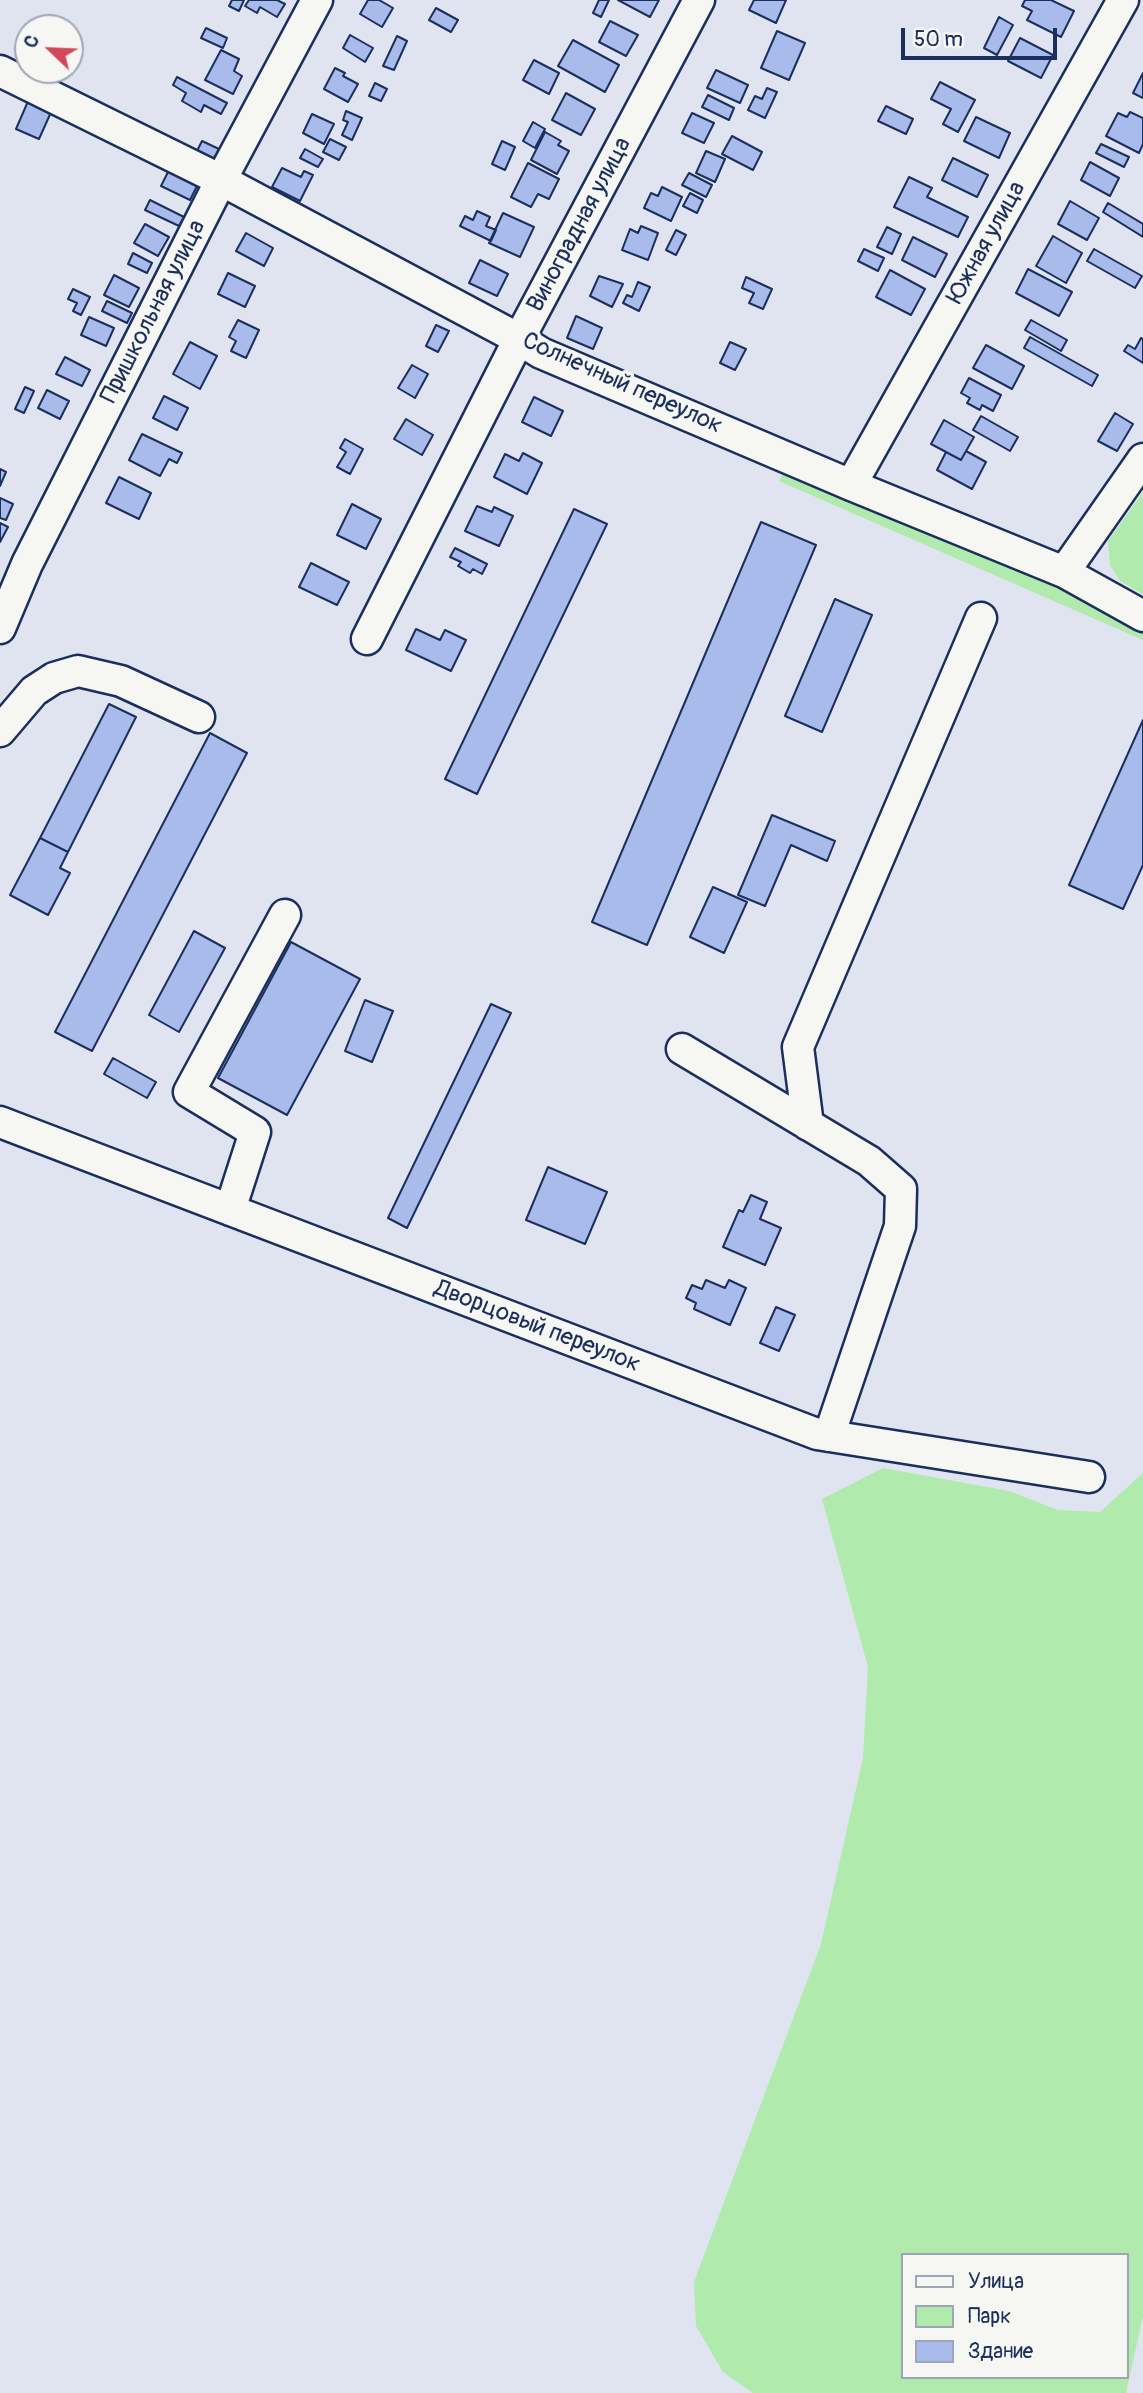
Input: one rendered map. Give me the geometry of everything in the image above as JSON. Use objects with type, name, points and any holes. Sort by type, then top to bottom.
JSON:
[{"type":"street","name":"Пришкольная улица","points":[[0,628],[27,564],[221,180],[317,0]]},
{"type":"street","name":"Виноградная улица","points":[[367,639],[520,338],[699,0]]},
{"type":"street","name":"Южная улица","points":[[851,485],[1123,0]]},
{"type":"street","name":"Солнечный переулок","points":[[0,71],[221,180],[520,338],[541,353],[1064,572],[1143,616]]},
{"type":"street","points":[[1064,572],[1143,459]]},
{"type":"street","points":[[808,1125],[798,1047],[981,618]]},
{"type":"street","points":[[0,731],[34,691],[54,678],[78,671],[121,681],[199,717]]},
{"type":"street","points":[[230,1210],[255,1132],[189,1092],[285,915]]},
{"type":"street","points":[[682,1049],[869,1161],[901,1189],[900,1226],[829,1436]]},
{"type":"street","name":"Дворцовый переулок","points":[[0,1122],[804,1429],[829,1436],[1089,1476]]},
{"type":"green space","points":[[790,459],[1143,616],[1143,640],[779,481]]},
{"type":"green space","points":[[1143,492],[1143,594],[1120,581],[1110,565],[1108,541]]},
{"type":"green space","points":[[883,1468],[1009,1491],[1058,1510],[1100,1512],[1143,1473],[1143,2316],[1126,2393],[753,2393],[723,2372],[696,2326],[694,2282],[821,1944],[863,1758],[868,1667],[822,1499]]},
{"type":"building","points":[[232,0],[244,0],[239,11],[229,6]]},
{"type":"building","points":[[249,0],[277,0],[285,4],[277,17],[260,7],[257,13],[245,6]]},
{"type":"building","points":[[368,0],[379,0],[393,8],[382,27],[360,14]]},
{"type":"building","points":[[599,0],[609,0],[601,17],[593,13]]},
{"type":"building","points":[[618,0],[659,0],[650,17]]},
{"type":"building","points":[[754,0],[786,0],[776,23],[749,10]]},
{"type":"building","points":[[1025,0],[1051,0],[1074,11],[1061,37],[1027,20],[1032,11],[1022,6]]},
{"type":"building","points":[[436,8],[458,20],[451,32],[429,20]]},
{"type":"building","points":[[999,17],[1013,25],[997,55],[984,48]]},
{"type":"building","points":[[610,21],[638,35],[626,56],[599,42]]},
{"type":"building","points":[[206,28],[227,38],[223,48],[201,38]]},
{"type":"building","points":[[777,31],[805,43],[789,80],[761,68]]},
{"type":"building","points":[[350,35],[373,48],[365,62],[343,48]]},
{"type":"building","points":[[397,36],[407,41],[394,70],[383,66]]},
{"type":"building","points":[[1020,38],[1053,55],[1041,78],[1008,61]]},
{"type":"building","points":[[573,40],[619,65],[605,92],[558,66]]},
{"type":"building","points":[[221,50],[239,59],[234,71],[242,76],[233,94],[205,80]]},
{"type":"building","points":[[534,60],[559,73],[549,94],[523,80]]},
{"type":"building","points":[[335,68],[358,84],[348,102],[324,89]]},
{"type":"building","points":[[716,70],[748,85],[740,103],[707,88]]},
{"type":"building","points":[[1143,73],[1143,98],[1133,93]]},
{"type":"building","points":[[177,77],[227,103],[221,114],[204,105],[201,112],[182,101],[186,93],[173,85]]},
{"type":"building","points":[[940,82],[975,100],[958,132],[943,124],[951,109],[931,99]]},
{"type":"building","points":[[375,83],[387,89],[381,101],[369,96]]},
{"type":"building","points":[[767,88],[777,92],[765,118],[748,110],[755,96],[762,99]]},
{"type":"building","points":[[566,93],[595,109],[581,135],[552,120]]},
{"type":"building","points":[[708,95],[734,108],[729,120],[702,107]]},
{"type":"building","points":[[29,99],[52,110],[39,139],[16,129]]},
{"type":"building","points":[[886,106],[913,119],[906,134],[878,121]]},
{"type":"building","points":[[346,111],[362,118],[352,140],[342,135],[348,122],[343,120]]},
{"type":"building","points":[[1130,112],[1143,118],[1143,144],[1139,153],[1106,136],[1118,113],[1127,117]]},
{"type":"building","points":[[692,113],[714,123],[704,143],[682,133]]},
{"type":"building","points":[[312,114],[334,124],[324,144],[303,133]]},
{"type":"building","points":[[976,117],[1010,133],[999,158],[964,141]]},
{"type":"building","points":[[533,122],[545,129],[535,148],[523,141]]},
{"type":"building","points":[[545,132],[561,141],[558,145],[569,151],[557,174],[531,160]]},
{"type":"building","points":[[732,136],[762,152],[753,170],[722,154]]},
{"type":"building","points":[[330,139],[346,147],[339,160],[323,152]]},
{"type":"building","points":[[202,141],[219,149],[214,159],[197,151]]},
{"type":"building","points":[[502,141],[515,147],[505,170],[492,164]]},
{"type":"building","points":[[1101,144],[1129,157],[1124,167],[1096,153]]},
{"type":"building","points":[[305,149],[323,159],[318,167],[300,158]]},
{"type":"building","points":[[706,151],[725,159],[715,182],[696,173]]},
{"type":"building","points":[[953,158],[988,175],[977,197],[942,180]]},
{"type":"building","points":[[1090,162],[1119,178],[1110,196],[1081,180]]},
{"type":"building","points":[[528,163],[559,179],[549,199],[538,194],[531,207],[511,197]]},
{"type":"building","points":[[171,166],[200,180],[190,200],[161,186]]},
{"type":"building","points":[[282,168],[301,177],[304,171],[313,175],[300,201],[272,187]]},
{"type":"building","points":[[689,173],[712,185],[706,197],[682,185]]},
{"type":"building","points":[[909,177],[932,188],[927,197],[968,217],[958,237],[894,207]]},
{"type":"building","points":[[662,187],[682,197],[671,221],[644,208],[651,193],[658,196]]},
{"type":"building","points":[[690,193],[703,200],[697,213],[683,206]]},
{"type":"building","points":[[150,200],[184,217],[179,226],[145,210]]},
{"type":"building","points":[[1070,201],[1099,218],[1087,240],[1058,224]]},
{"type":"building","points":[[1108,203],[1143,224],[1143,237],[1103,212]]},
{"type":"building","points":[[477,211],[490,217],[486,226],[496,230],[491,241],[460,226],[465,216],[473,220]]},
{"type":"building","points":[[503,213],[534,227],[520,257],[489,243]]},
{"type":"building","points":[[145,224],[169,237],[158,256],[134,243]]},
{"type":"building","points":[[641,226],[658,233],[648,260],[622,250],[630,229],[638,233]]},
{"type":"building","points":[[887,227],[901,234],[892,254],[877,247]]},
{"type":"building","points":[[676,230],[686,235],[676,255],[666,250]]},
{"type":"building","points":[[246,233],[273,248],[264,266],[236,251]]},
{"type":"building","points":[[1053,236],[1082,253],[1066,283],[1036,266]]},
{"type":"building","points":[[913,237],[947,254],[935,277],[902,260]]},
{"type":"building","points":[[864,249],[884,258],[878,271],[858,261]]},
{"type":"building","points":[[1094,249],[1142,276],[1135,288],[1087,261]]},
{"type":"building","points":[[133,253],[152,263],[147,273],[128,264]]},
{"type":"building","points":[[480,260],[508,274],[497,296],[469,283]]},
{"type":"building","points":[[1028,269],[1072,292],[1059,316],[1016,293]]},
{"type":"building","points":[[890,270],[925,289],[911,315],[876,297]]},
{"type":"building","points":[[228,273],[255,286],[245,307],[218,294]]},
{"type":"building","points":[[114,275],[139,288],[129,307],[104,295]]},
{"type":"building","points":[[599,276],[623,284],[612,307],[590,296]]},
{"type":"building","points":[[746,277],[772,289],[763,309],[749,303],[754,293],[742,288]]},
{"type":"building","points":[[638,282],[650,287],[639,311],[623,303],[627,295],[632,297]]},
{"type":"building","points":[[73,289],[90,297],[81,315],[73,311],[77,303],[68,299]]},
{"type":"building","points":[[107,301],[132,313],[127,323],[102,311]]},
{"type":"building","points":[[576,316],[602,328],[593,349],[567,338]]},
{"type":"building","points":[[89,317],[114,328],[106,346],[81,335]]},
{"type":"building","points":[[238,320],[259,330],[246,358],[231,351],[236,341],[229,337]]},
{"type":"building","points":[[1031,320],[1067,340],[1061,351],[1025,330]]},
{"type":"building","points":[[436,325],[449,331],[438,352],[426,346]]},
{"type":"building","points":[[1030,337],[1098,375],[1092,386],[1024,348]]},
{"type":"building","points":[[1141,338],[1143,363],[1124,351],[1128,345],[1135,349]]},
{"type":"building","points":[[190,342],[217,356],[200,389],[173,374]]},
{"type":"building","points":[[730,342],[746,349],[735,370],[720,363]]},
{"type":"building","points":[[986,345],[1024,366],[1012,389],[973,368]]},
{"type":"building","points":[[65,357],[90,370],[82,386],[56,374]]},
{"type":"building","points":[[412,365],[428,374],[415,398],[398,388]]},
{"type":"building","points":[[969,378],[1001,395],[993,411],[982,405],[980,410],[967,403],[970,398],[961,393]]},
{"type":"building","points":[[25,387],[34,391],[24,413],[15,409]]},
{"type":"building","points":[[47,390],[69,401],[60,419],[38,408]]},
{"type":"building","points":[[164,396],[188,408],[177,430],[153,418]]},
{"type":"building","points":[[534,397],[563,411],[551,436],[522,422]]},
{"type":"building","points":[[1115,413],[1133,424],[1117,451],[1098,441]]},
{"type":"building","points":[[981,416],[1018,437],[1010,451],[973,430]]},
{"type":"building","points":[[406,419],[433,435],[422,455],[394,439]]},
{"type":"building","points":[[944,420],[974,437],[961,460],[931,444]]},
{"type":"building","points":[[142,434],[182,453],[177,463],[169,459],[160,476],[129,460]]},
{"type":"building","points":[[345,439],[363,449],[350,474],[337,467],[346,452],[340,448]]},
{"type":"building","points":[[966,451],[986,462],[972,489],[937,470],[946,452],[961,460]]},
{"type":"building","points":[[523,453],[542,463],[527,494],[494,477],[505,454],[519,461]]},
{"type":"building","points":[[0,469],[6,472],[0,486]]},
{"type":"building","points":[[119,477],[151,493],[139,519],[106,503]]},
{"type":"building","points":[[0,498],[13,504],[6,520],[0,518]]},
{"type":"building","points":[[352,504],[381,519],[366,549],[337,535]]},
{"type":"building","points":[[477,506],[492,512],[494,507],[513,516],[499,546],[465,531]]},
{"type":"building","points":[[574,509],[607,524],[477,794],[445,779]]},
{"type":"building","points":[[761,522],[816,545],[647,945],[592,922]]},
{"type":"building","points":[[0,523],[8,527],[0,542]]},
{"type":"building","points":[[455,548],[487,564],[482,574],[473,569],[470,573],[458,566],[461,562],[450,557]]},
{"type":"building","points":[[311,563],[349,582],[337,605],[299,587]]},
{"type":"building","points":[[835,599],[872,615],[822,732],[785,716]]},
{"type":"building","points":[[416,629],[440,640],[445,630],[466,640],[451,671],[406,650]]},
{"type":"building","points":[[109,704],[136,717],[68,852],[40,838]]},
{"type":"building","points":[[1143,720],[1143,865],[1123,909],[1069,885]]},
{"type":"building","points":[[210,733],[247,753],[92,1051],[55,1032]]},
{"type":"building","points":[[772,815],[835,841],[827,861],[791,845],[765,906],[738,895]]},
{"type":"building","points":[[40,838],[68,852],[60,868],[70,873],[48,915],[10,895]]},
{"type":"building","points":[[713,887],[747,902],[724,953],[690,937]]},
{"type":"building","points":[[194,931],[225,948],[179,1032],[149,1015]]},
{"type":"building","points":[[291,942],[360,979],[287,1115],[218,1078]]},
{"type":"building","points":[[365,1000],[393,1011],[372,1062],[345,1051]]},
{"type":"building","points":[[491,1004],[511,1013],[407,1228],[388,1218]]},
{"type":"building","points":[[113,1058],[156,1082],[147,1098],[104,1074]]},
{"type":"building","points":[[548,1167],[607,1192],[585,1244],[526,1220]]},
{"type":"building","points":[[751,1195],[767,1202],[760,1219],[781,1228],[765,1265],[723,1247],[739,1210],[743,1212]]},
{"type":"building","points":[[706,1280],[725,1288],[729,1280],[746,1288],[730,1325],[694,1309],[696,1303],[686,1298],[692,1285],[702,1289]]},
{"type":"building","points":[[776,1307],[795,1315],[779,1351],[760,1343]]}]
